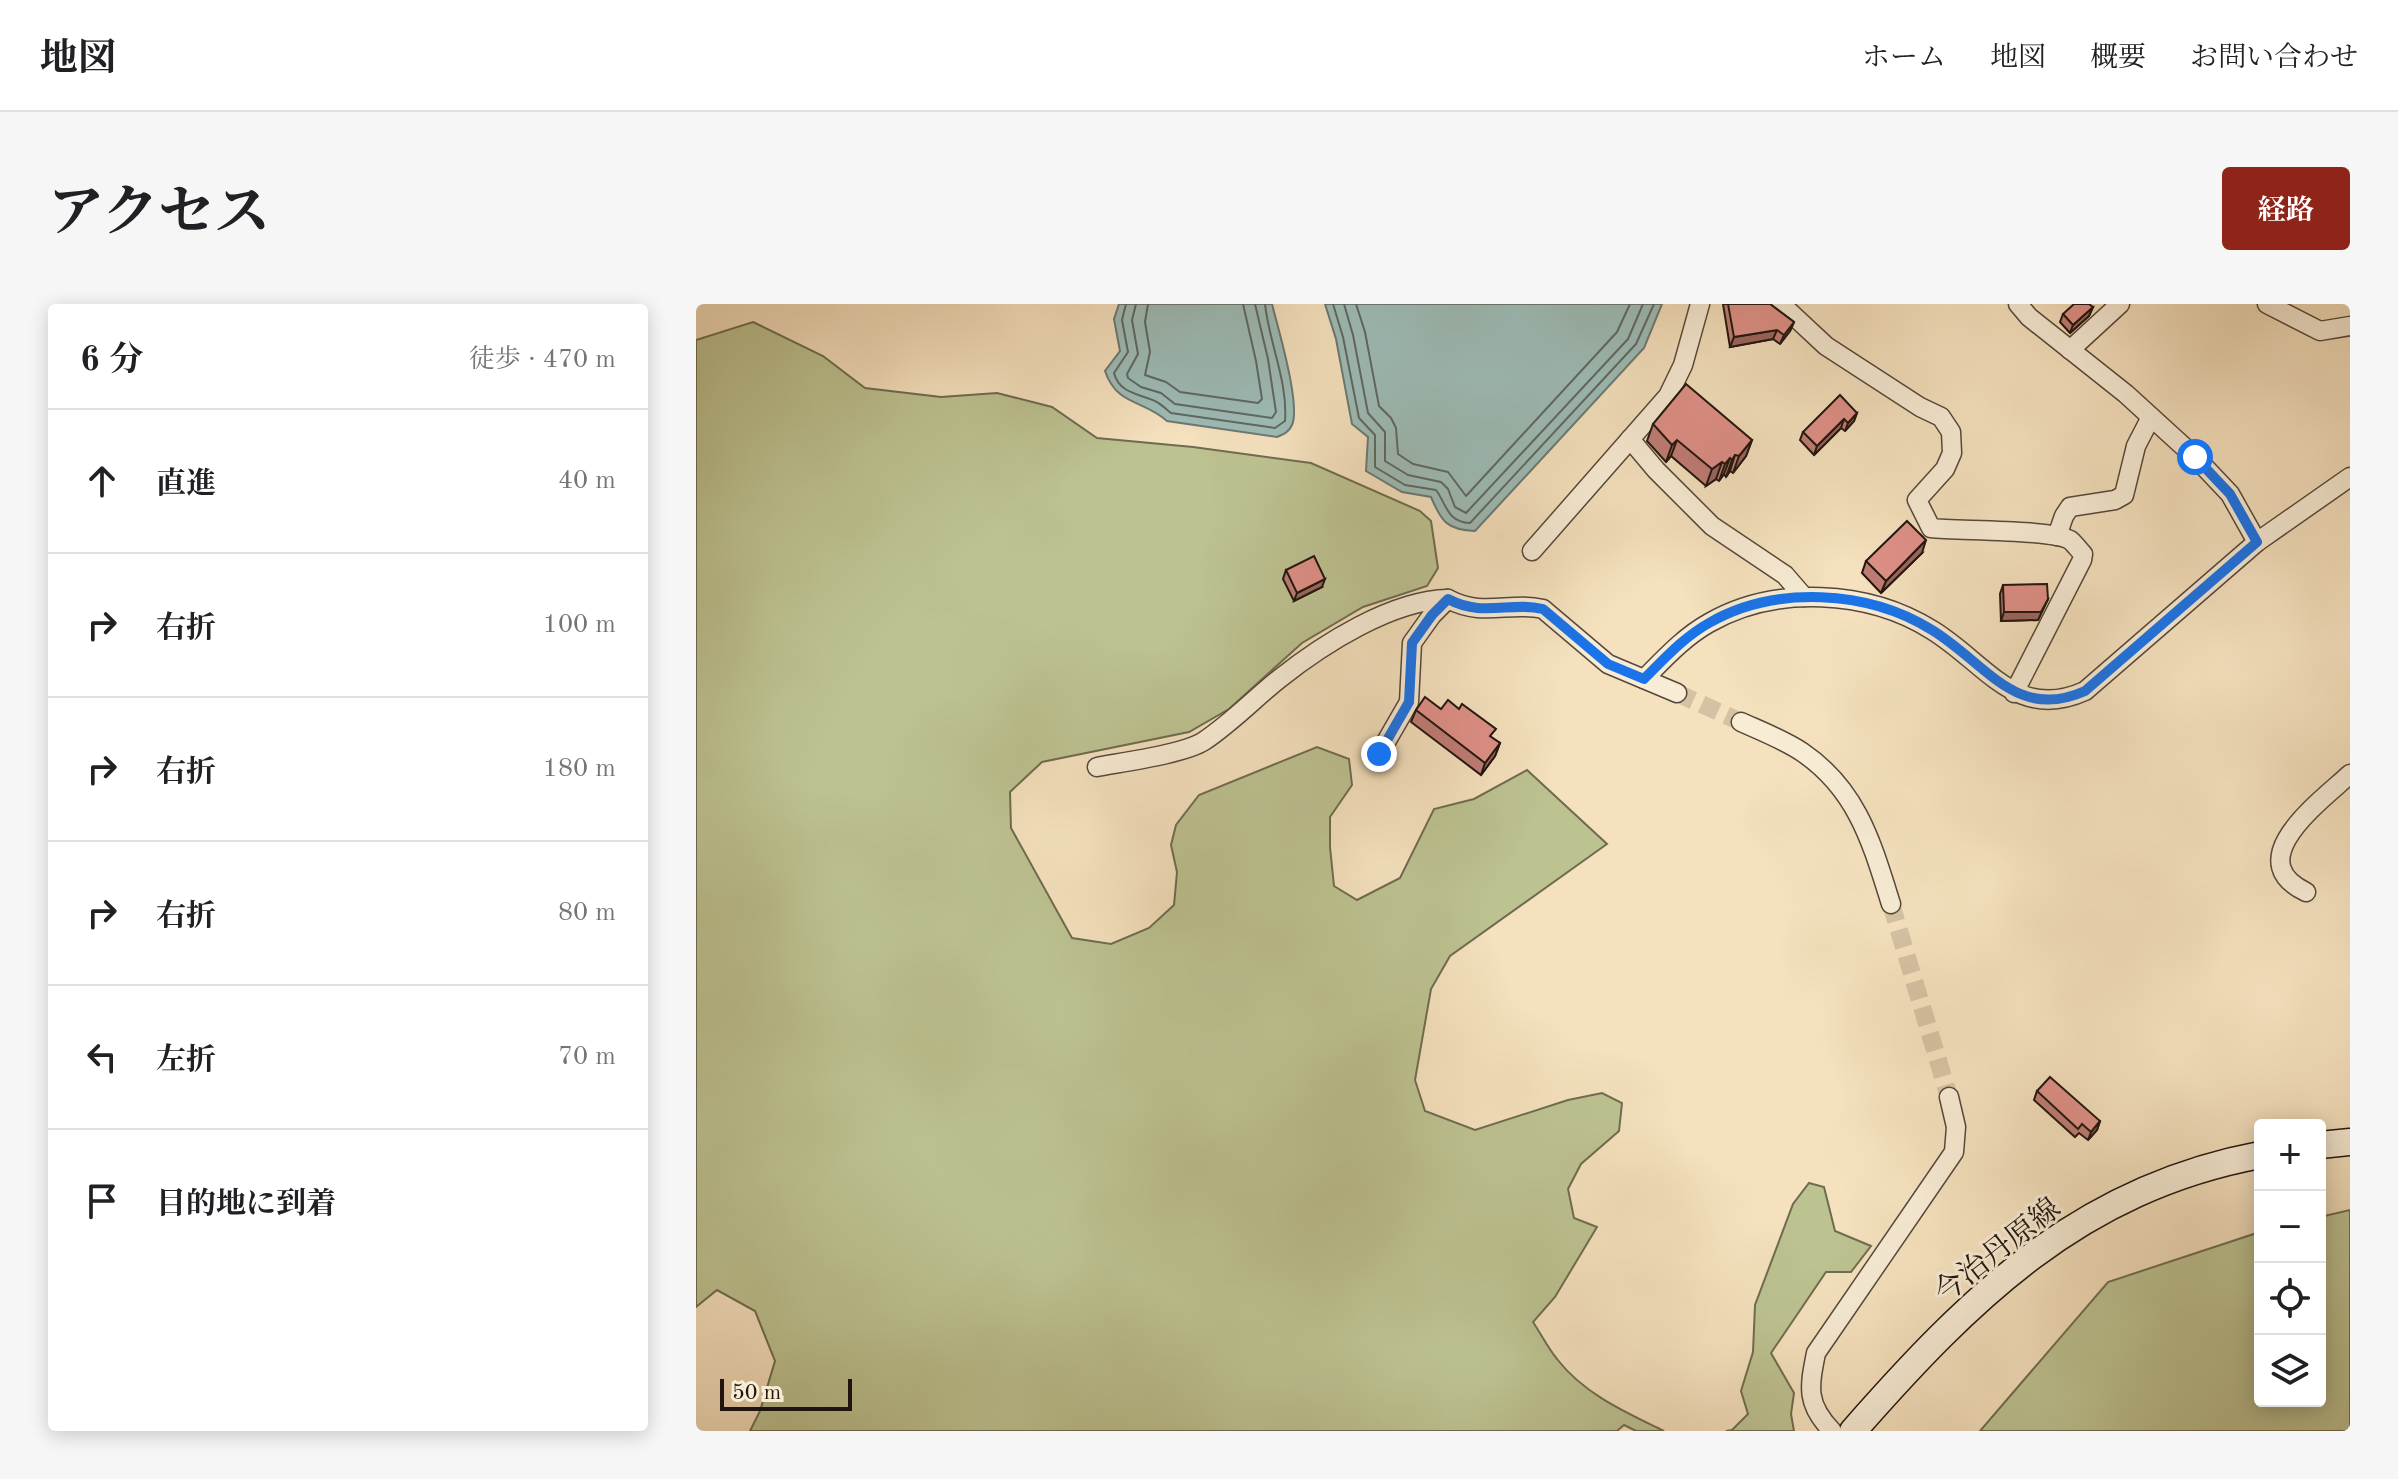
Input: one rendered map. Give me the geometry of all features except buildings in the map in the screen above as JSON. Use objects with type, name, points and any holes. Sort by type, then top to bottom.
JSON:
[{"type":"main road","points":[[2326,1144],[2350,1142]]},
{"type":"main road","name":"今治丹原線","points":[[1853,1431],[1909,1368],[1980,1298],[2065,1231],[2127,1198],[2178,1177],[2227,1161],[2254,1156]]},
{"type":"street","points":[[1532,551],[1668,396],[1683,365],[1700,304]]},
{"type":"street","points":[[1781,304],[1826,346],[1920,407],[1941,417],[1951,432],[1952,453],[1945,469],[1917,500],[1931,528],[2057,536],[2070,540],[2083,554],[2014,693]]},
{"type":"street","points":[[2018,304],[2029,317],[2195,457],[2230,494],[2257,542]]},
{"type":"street","points":[[2070,350],[2120,304]]},
{"type":"street","points":[[2267,304],[2297,316],[2320,331],[2348,321]]},
{"type":"street","points":[[2057,536],[2070,507],[2115,500],[2124,495],[2136,446],[2151,417]]},
{"type":"street","points":[[1630,439],[1712,526],[1785,575],[1804,597]]},
{"type":"street","points":[[1644,679],[1682,641],[1710,622],[1738,609],[1804,597],[1873,604],[1905,615],[1961,649],[2014,693],[2037,701],[2065,700],[2085,691],[2257,542],[2350,477]]},
{"type":"street","points":[[1097,767],[1201,743],[1282,677],[1327,646],[1381,617],[1426,599],[1448,599],[1459,605],[1494,610],[1530,606],[1543,609],[1608,664],[1677,693]]},
{"type":"street","points":[[1379,754],[1409,702],[1412,643],[1448,599]]},
{"type":"street","points":[[1741,722],[1803,752],[1846,793],[1862,818],[1891,904]]},
{"type":"street","points":[[2306,892],[2292,885],[2283,870],[2280,852],[2288,834],[2350,774]]},
{"type":"street","points":[[1832,1431],[1813,1408],[1810,1383],[1816,1353],[1954,1152],[1956,1127],[1949,1097]]},
{"type":"green space","points":[[753,322],[823,356],[865,388],[941,397],[997,393],[1052,407],[1097,438],[1311,463],[1420,511],[1431,521],[1438,568],[1427,586],[1363,607],[1302,643],[1229,709],[1189,732],[1042,762],[1010,792],[1011,828],[1072,938],[1111,944],[1149,928],[1174,905],[1177,872],[1171,845],[1176,825],[1199,795],[1317,747],[1349,759],[1352,785],[1330,817],[1330,847],[1334,886],[1357,900],[1400,878],[1434,809],[1474,799],[1527,770],[1607,844],[1450,956],[1431,989],[1415,1080],[1425,1111],[1475,1130],[1568,1100],[1602,1093],[1622,1103],[1619,1131],[1581,1164],[1568,1189],[1574,1218],[1597,1227],[1555,1297],[1533,1322],[1557,1359],[1592,1392],[1664,1431],[1636,1431],[1624,1425],[1617,1431],[750,1431],[760,1411],[775,1361],[755,1311],[717,1290],[696,1307],[696,340]]},
{"type":"green space","points":[[1809,1183],[1824,1187],[1835,1231],[1871,1246],[1851,1272],[1826,1272],[1771,1353],[1794,1393],[1791,1414],[1794,1431],[1726,1431],[1732,1430],[1748,1414],[1741,1391],[1753,1352],[1755,1305],[1793,1204]]},
{"type":"green space","points":[[2350,1210],[2350,1431],[1980,1431],[2108,1282],[2254,1234],[2254,1407],[2326,1407],[2326,1216]]},
{"type":"water","points":[[1119,304],[1272,304],[1294,401],[1292,425],[1277,437],[1167,421],[1123,396],[1105,371],[1120,351],[1114,319]]},
{"type":"water","points":[[1325,304],[1662,304],[1644,348],[1475,531],[1458,529],[1446,523],[1431,497],[1402,492],[1366,471],[1368,437],[1352,424],[1336,339]]},
{"type":"tunnel","points":[[1677,693],[1741,722]]},
{"type":"tunnel","points":[[1891,904],[1949,1097]]},
{"type":"route","points":[[1379,754],[1409,702],[1412,643],[1448,599],[1459,605],[1494,610],[1530,606],[1543,609],[1608,664],[1644,679],[1682,641],[1710,622],[1738,609],[1804,597],[1873,604],[1905,615],[1932,630],[1961,649],[2014,693],[2037,701],[2065,700],[2085,691],[2257,542],[2230,494],[2195,457]]}]
